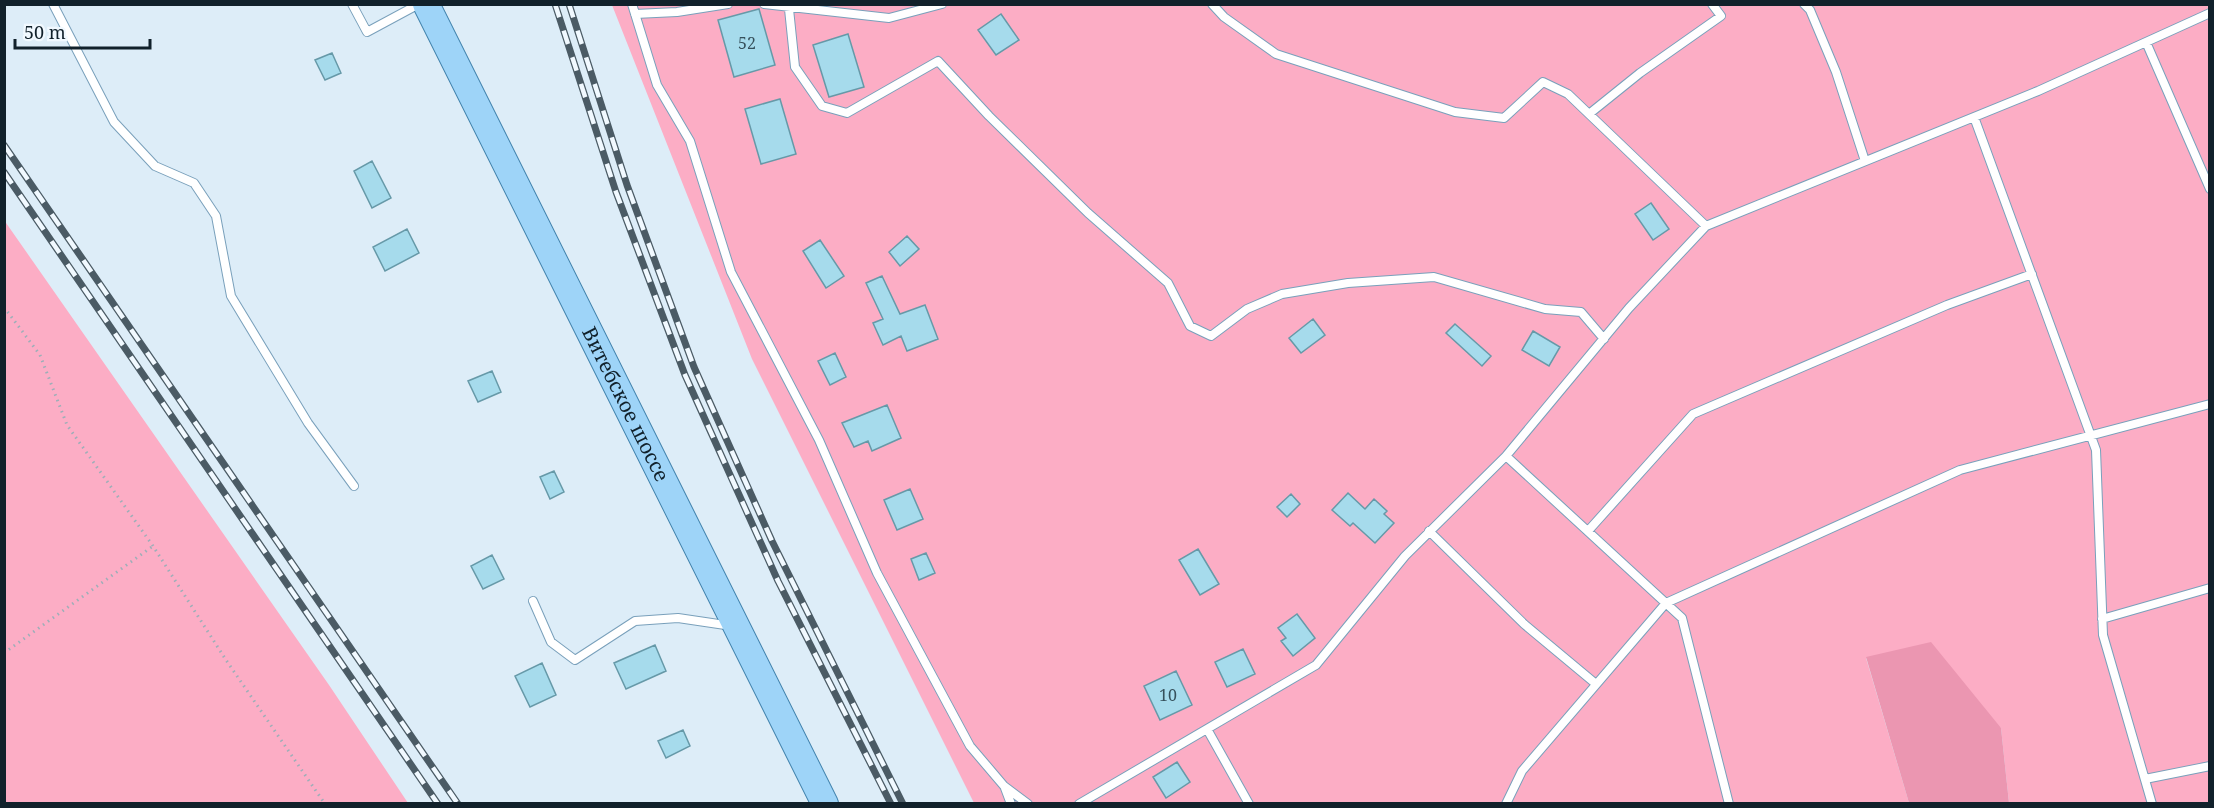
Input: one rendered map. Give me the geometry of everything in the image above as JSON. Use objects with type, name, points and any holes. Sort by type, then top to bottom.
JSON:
[{"type":"main road","name":"Витебское шоссе","points":[[426,4],[825,804]]},
{"type":"lane","points":[[53,4],[114,122],[155,166],[194,183],[216,216],[231,296],[308,423],[354,486]]},
{"type":"lane","points":[[351,4],[367,32],[419,4]]},
{"type":"lane","points":[[632,4],[657,85],[690,141],[731,272],[819,440],[888,593],[970,746],[1004,786],[1028,804]]},
{"type":"lane","points":[[635,14],[677,12],[728,4]]},
{"type":"lane","points":[[764,4],[789,9],[888,18],[942,4]]},
{"type":"lane","points":[[1212,4],[1224,16],[1276,54],[1455,112],[1504,118],[1543,82],[1568,94],[1706,226]]},
{"type":"lane","points":[[1589,114],[1640,73],[1721,16],[1712,4]]},
{"type":"lane","points":[[1804,4],[1810,10],[1836,72],[1865,161]]},
{"type":"lane","points":[[789,9],[795,67],[822,106],[847,113],[938,61],[989,116],[1088,213],[1168,283],[1190,326],[1211,336],[1247,309],[1282,294],[1348,283],[1434,277],[1545,309],[1581,312],[1604,339]]},
{"type":"lane","points":[[1079,804],[1316,665],[1429,531],[1506,456],[1604,339],[1706,226],[1974,117],[2210,14]]},
{"type":"lane","points":[[2146,42],[2210,189]]},
{"type":"lane","points":[[1974,117],[2096,450],[2103,635],[2152,804]]},
{"type":"lane","points":[[1588,531],[1693,414],[1947,305],[2032,274]]},
{"type":"lane","points":[[1506,804],[1521,771],[1666,603],[1960,470],[2210,404]]},
{"type":"lane","points":[[1506,456],[1682,618],[1729,804]]},
{"type":"lane","points":[[1429,531],[1524,624],[1596,684]]},
{"type":"lane","points":[[2102,618],[2210,588]]},
{"type":"lane","points":[[533,601],[551,642],[574,660],[635,621],[678,618],[736,627]]},
{"type":"lane","points":[[1207,729],[1249,804]]},
{"type":"lane","points":[[2145,779],[2210,766]]},
{"type":"lane","points":[[1004,786],[1011,804]]},
{"type":"path","points":[[4,307],[40,355],[67,425],[153,546],[226,660],[325,804]]},
{"type":"path","points":[[4,653],[153,546]]},
{"type":"shaded area","points":[[612,5],[2209,5],[2209,803],[2009,803],[2001,728],[1866,658],[1909,803],[974,803],[752,359]]},
{"type":"shaded area","points":[[4,220],[329,685],[408,803],[5,803]]},
{"type":"shaded area","points":[[1931,642],[2001,728],[2009,803],[1909,803],[1866,657]]},
{"type":"building","points":[[759,9],[775,65],[734,77],[718,20]]},
{"type":"building","points":[[1001,14],[1019,40],[996,55],[978,30]]},
{"type":"building","points":[[848,34],[864,87],[829,97],[813,45]]},
{"type":"building","points":[[332,53],[341,73],[325,80],[315,60]]},
{"type":"building","points":[[780,99],[796,154],[761,164],[745,109]]},
{"type":"building","points":[[372,161],[391,198],[372,208],[354,171]]},
{"type":"building","points":[[1651,203],[1669,229],[1653,240],[1635,214]]},
{"type":"building","points":[[407,229],[419,253],[385,271],[373,247]]},
{"type":"building","points":[[907,236],[919,249],[900,266],[889,252]]},
{"type":"building","points":[[820,240],[844,276],[826,288],[803,251]]},
{"type":"building","points":[[882,276],[900,314],[925,305],[938,339],[907,351],[901,336],[883,345],[873,323],[883,319],[866,283]]},
{"type":"building","points":[[1313,319],[1325,335],[1301,353],[1289,338]]},
{"type":"building","points":[[1455,324],[1491,356],[1482,366],[1446,333]]},
{"type":"building","points":[[1533,331],[1560,347],[1549,366],[1522,350]]},
{"type":"building","points":[[835,353],[846,377],[830,385],[818,361]]},
{"type":"building","points":[[492,371],[501,392],[478,402],[468,381]]},
{"type":"building","points":[[887,405],[901,438],[872,451],[868,441],[854,447],[842,423]]},
{"type":"building","points":[[554,471],[564,492],[550,499],[540,477]]},
{"type":"building","points":[[910,489],[923,519],[897,530],[884,500]]},
{"type":"building","points":[[1348,493],[1365,509],[1374,499],[1387,511],[1384,514],[1394,523],[1375,543],[1353,523],[1350,526],[1332,510]]},
{"type":"building","points":[[1291,494],[1300,504],[1287,517],[1277,507]]},
{"type":"building","points":[[1198,549],[1219,584],[1200,595],[1179,560]]},
{"type":"building","points":[[926,553],[935,573],[919,580],[911,559]]},
{"type":"building","points":[[492,555],[504,579],[483,589],[471,566]]},
{"type":"building","points":[[1297,614],[1315,638],[1293,656],[1281,641],[1286,638],[1278,628]]},
{"type":"building","points":[[655,645],[666,671],[626,689],[614,663]]},
{"type":"building","points":[[1243,649],[1255,674],[1227,687],[1215,662]]},
{"type":"building","points":[[542,663],[556,695],[530,707],[515,676]]},
{"type":"building","points":[[1176,671],[1192,705],[1160,720],[1144,686]]},
{"type":"building","points":[[683,730],[690,746],[666,758],[658,741]]},
{"type":"building","points":[[1177,762],[1190,782],[1166,798],[1153,777]]},
{"type":"railway","points":[[555,4],[616,192],[685,375],[778,581],[891,804]]},
{"type":"railway","points":[[569,4],[627,185],[694,367],[772,541],[903,804]]},
{"type":"railway","points":[[4,145],[458,804]]},
{"type":"railway","points":[[4,172],[438,804]]}]
